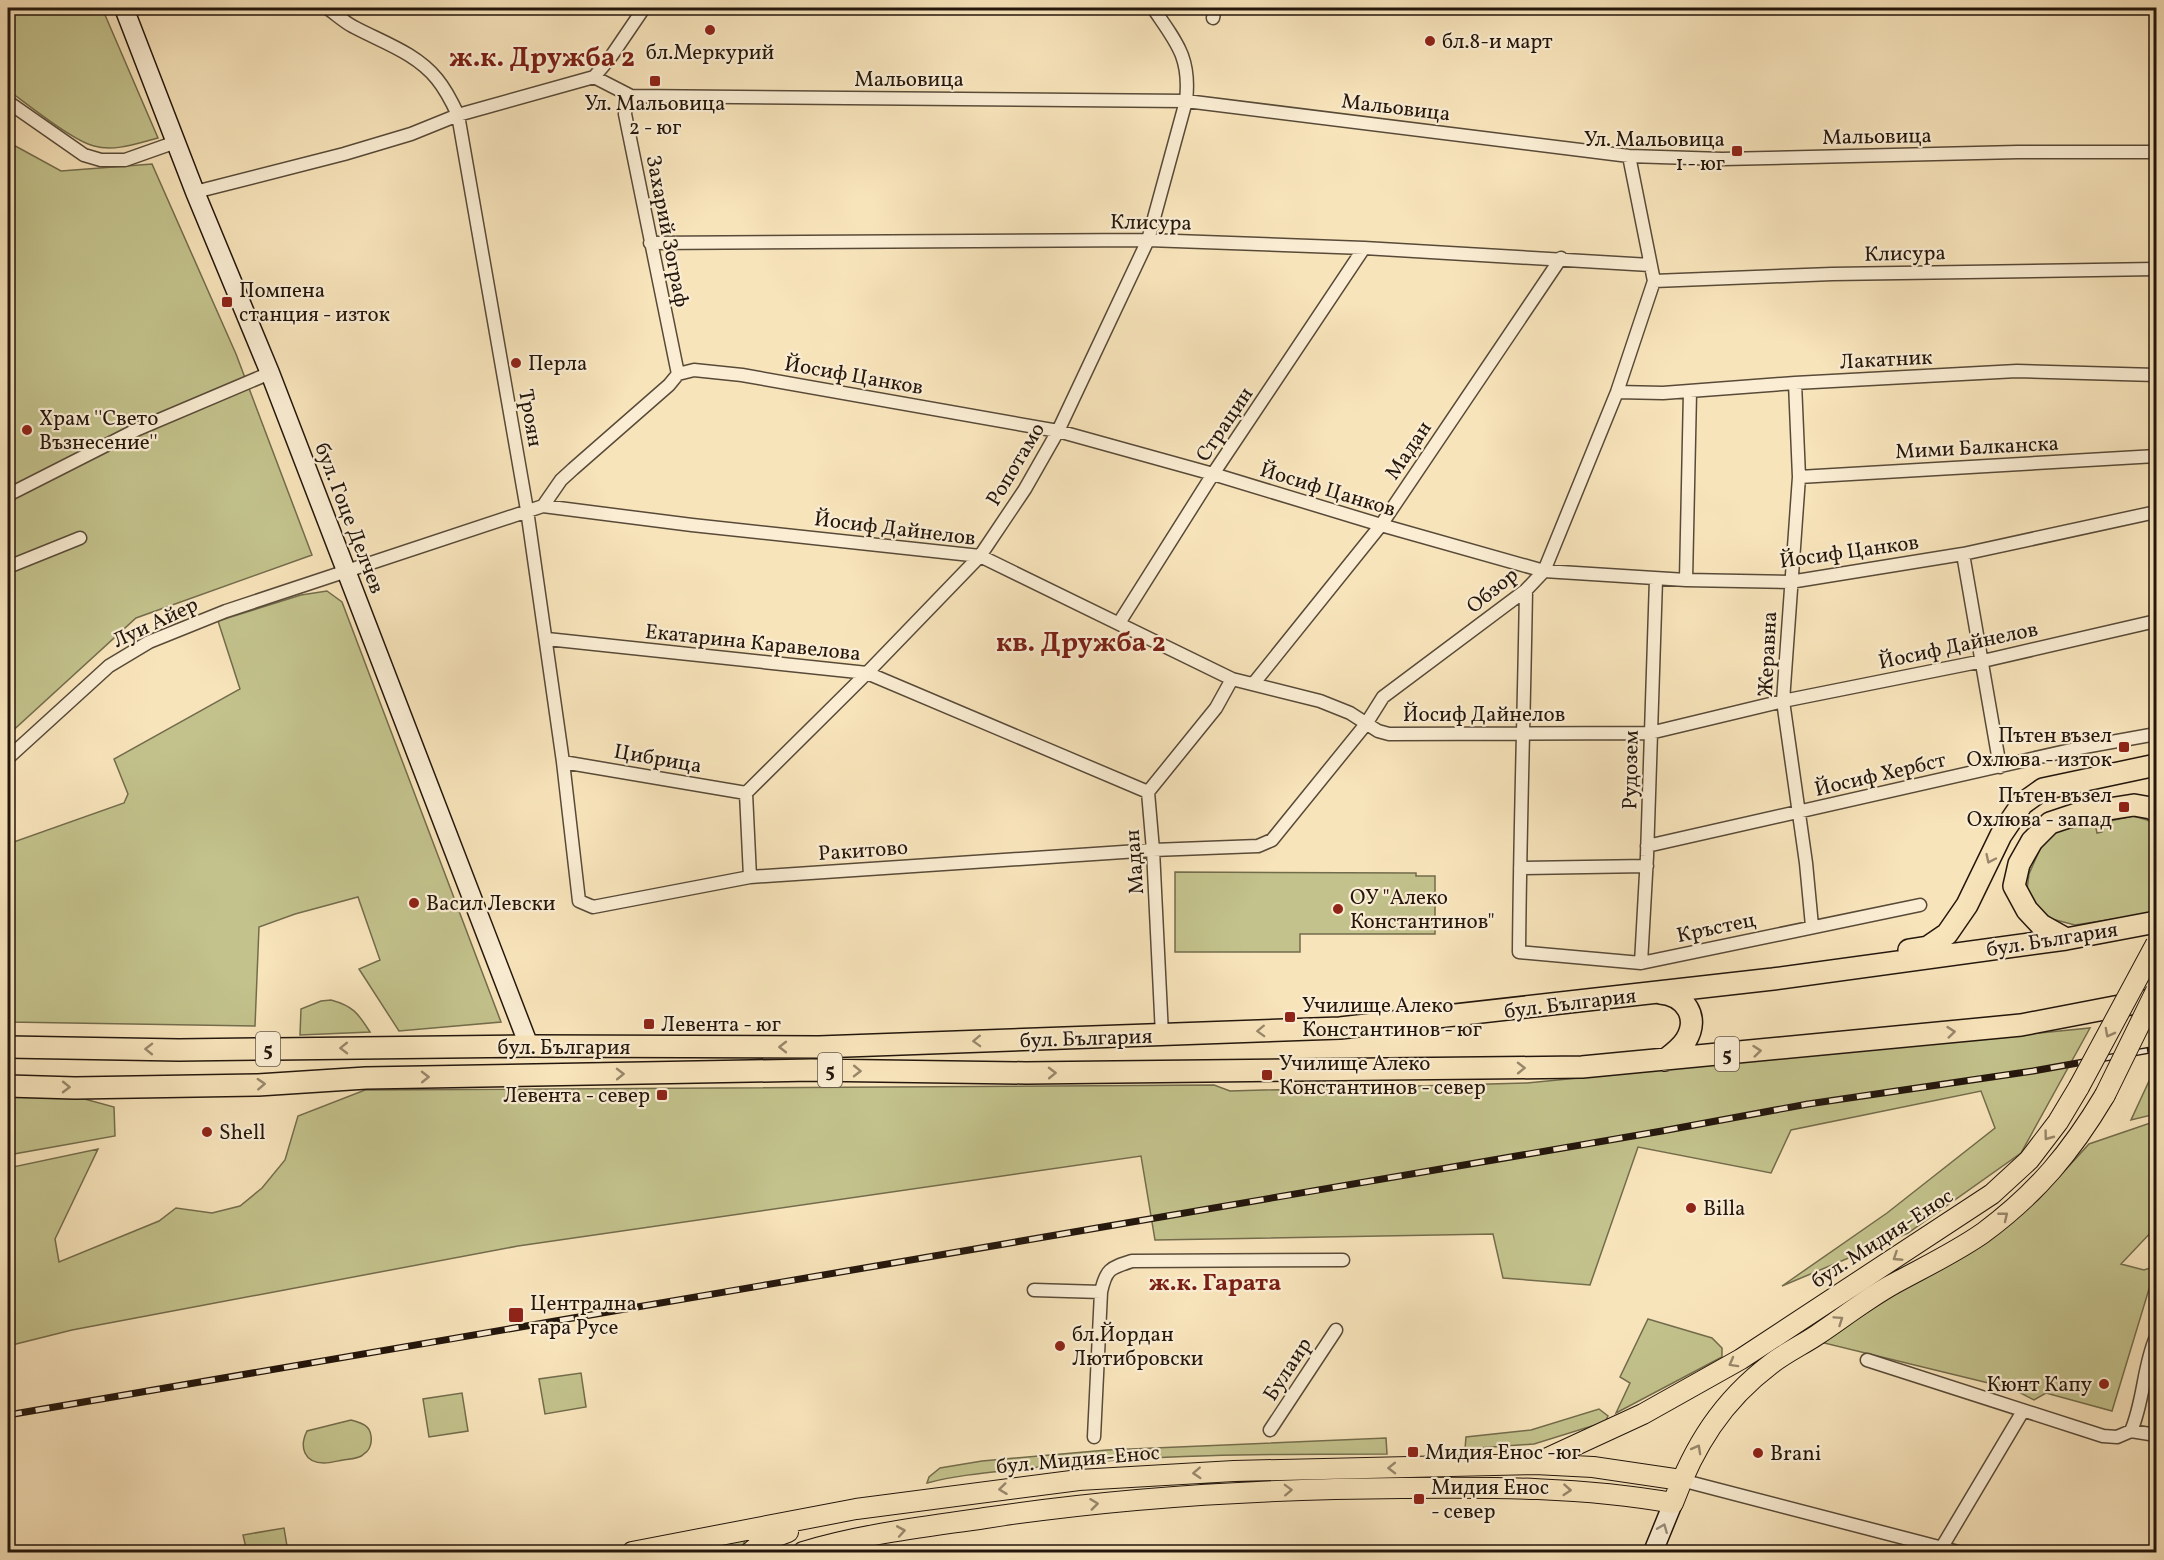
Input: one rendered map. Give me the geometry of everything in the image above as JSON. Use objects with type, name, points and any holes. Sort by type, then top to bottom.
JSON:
[{"type":"highway","points":[[1773,979],[1831,963],[1928,947],[1947,934],[1967,905],[2001,835],[2022,804],[2043,789],[2157,765]]},
{"type":"highway","points":[[2067,939],[2041,925],[2027,910],[2014,886],[2019,864],[2032,841],[2050,823],[2077,814],[2157,801]]},
{"type":"highway","points":[[2116,807],[2134,805],[2157,811]]},
{"type":"highway","name":"бул. България","points":[[8,1047],[179,1050],[529,1046],[819,1047],[1340,1028],[1773,979],[2067,939],[2157,922]]},
{"type":"highway","points":[[1713,985],[1704,995],[1698,1015],[1701,1033],[1709,1047],[1720,1054]]},
{"type":"highway","points":[[1655,992],[1679,997],[1686,1004],[1690,1015],[1687,1038],[1679,1049],[1665,1059]]},
{"type":"highway","name":"бул. България","points":[[8,1086],[75,1088],[235,1085],[366,1078],[812,1070],[1037,1073],[1582,1067],[2021,1025],[2157,999]]},
{"type":"main road","name":"бул. Гоце Делчев","points":[[124,8],[195,192],[270,373],[347,569],[529,1046]]},
{"type":"main road","name":"бул. Мидия-Енос","points":[[1535,1464],[1643,1414],[1741,1359],[1992,1194],[2029,1160],[2058,1122],[2157,944]]},
{"type":"main road","points":[[1653,1552],[1682,1480],[1709,1428],[1740,1390],[1773,1363],[1887,1288],[1966,1244],[2027,1197],[2052,1172],[2081,1134],[2105,1095],[2157,991]]},
{"type":"main road","name":"бул. Мидия-Енос","points":[[633,1552],[856,1509],[1079,1479],[1234,1471],[1535,1464],[1593,1467],[1682,1480]]},
{"type":"main road","points":[[803,1552],[868,1537],[1012,1514],[1124,1500],[1242,1492],[1517,1487],[1601,1492],[1673,1503]]},
{"type":"main road","points":[[751,1552],[764,1541],[856,1509]]},
{"type":"street","name":"Троян","points":[[327,8],[352,26],[386,42],[417,61],[436,77],[448,94],[458,115],[527,510],[547,639],[579,901]]},
{"type":"street","points":[[195,192],[344,154],[411,134],[458,115],[594,77],[610,58],[644,8]]},
{"type":"street","name":"Ропотамо","points":[[746,793],[980,556],[1025,489],[1058,431],[1148,240],[1186,101],[1188,81],[1180,48],[1153,8]]},
{"type":"street","points":[[594,77],[631,96]]},
{"type":"street","name":"Мальовица","points":[[631,96],[1186,101],[1629,156],[1722,159],[2018,152],[2157,152]]},
{"type":"street","name":"Захарий Зограф","points":[[631,96],[626,105],[625,114],[678,374]]},
{"type":"street","points":[[8,102],[84,155],[101,160],[125,160],[176,142]]},
{"type":"street","points":[[1629,156],[1654,280]]},
{"type":"street","name":"Клисура","points":[[650,243],[1148,240],[1365,248],[1650,265]]},
{"type":"street","name":"Страцин","points":[[1119,623],[1213,474],[1365,248]]},
{"type":"street","name":"Мадан","points":[[1254,683],[1381,525],[1561,258]]},
{"type":"street","name":"Клисура","points":[[1654,280],[1832,274],[2157,269]]},
{"type":"street","name":"Обзор","points":[[1154,850],[1266,844],[1272,840],[1366,724],[1377,705],[1389,692],[1526,590],[1544,571],[1617,392],[1654,280]]},
{"type":"street","name":"Йосиф Цанков","points":[[678,374],[694,370],[741,375],[1058,431],[1544,571],[1656,579],[1791,582],[1963,554],[2157,512]]},
{"type":"street","name":"Лакатник","points":[[1617,392],[1689,392],[1795,383],[2018,371],[2157,375]]},
{"type":"street","points":[[8,495],[138,429],[270,373]]},
{"type":"street","points":[[543,506],[561,480],[669,385],[678,374]]},
{"type":"street","name":"Жеравна","points":[[1795,383],[1799,477],[1784,701],[1806,863],[1812,926]]},
{"type":"street","points":[[1686,580],[1689,392]]},
{"type":"street","name":"Мими Балканска","points":[[1799,477],[2157,456]]},
{"type":"street","name":"Йосиф Дайнелов","points":[[347,569],[543,506],[980,556],[1232,679],[1335,706],[1389,734],[1650,733],[1784,701],[1983,661],[2157,621]]},
{"type":"street","points":[[8,567],[80,538]]},
{"type":"street","points":[[1963,554],[2000,767]]},
{"type":"street","name":"Луи Айер","points":[[8,758],[109,666],[149,642],[225,611],[347,569]]},
{"type":"street","name":"Рудозем","points":[[1641,963],[1647,866],[1656,579]]},
{"type":"street","points":[[1526,590],[1520,868],[1647,866]]},
{"type":"street","name":"Екатарина Каравелова","points":[[547,639],[867,673],[1148,792]]},
{"type":"street","points":[[1148,792],[1216,708],[1232,679]]},
{"type":"street","name":"Йосиф Хербст","points":[[1647,846],[2084,747],[2157,734]]},
{"type":"street","name":"Цибрица","points":[[563,762],[746,793]]},
{"type":"street","name":"Мадан","points":[[1148,792],[1154,850],[1162,1035]]},
{"type":"street","points":[[746,793],[750,877]]},
{"type":"street","name":"Ракитово","points":[[579,901],[592,907],[750,877],[1154,850]]},
{"type":"street","name":"Кръстец","points":[[1520,868],[1519,952],[1641,963],[1920,905]]},
{"type":"street","points":[[1094,1437],[1101,1292],[1105,1274],[1115,1266],[1132,1262],[1343,1260]]},
{"type":"street","points":[[1034,1290],[1101,1292]]},
{"type":"street","name":"Булаир","points":[[1270,1430],[1336,1330]]},
{"type":"street","points":[[2131,1431],[2138,1415],[2151,1350],[2157,1337]]},
{"type":"street","points":[[1867,1360],[2103,1436],[2117,1437],[2131,1431],[2157,1435]]},
{"type":"street","points":[[1940,1550],[2023,1411]]},
{"type":"street","name":"бул. Мидия-Енос","points":[[1682,1480],[1940,1550],[1958,1552]]},
{"type":"shaded area","points":[[8,8],[102,8],[158,138],[110,148],[94,146],[63,130],[8,90]]},
{"type":"shaded area","points":[[8,142],[61,171],[152,164],[236,354],[312,555],[136,618],[8,735]]},
{"type":"shaded area","points":[[327,591],[342,602],[501,1022],[399,1031],[359,969],[380,960],[358,897],[295,914],[259,927],[255,1026],[8,1022],[8,844],[124,803],[128,794],[114,759],[240,689],[218,621],[301,595]]},
{"type":"shaded area","points":[[2133,816],[2147,820],[2156,826],[2156,903],[2147,914],[2075,925],[2052,919],[2039,910],[2027,890],[2029,874],[2040,849],[2057,831],[2095,823],[2097,833],[2102,832],[2101,823]]},
{"type":"shaded area","points":[[1175,872],[1416,873],[1416,876],[1435,876],[1435,934],[1300,934],[1300,952],[1175,952]]},
{"type":"shaded area","points":[[331,1000],[354,1011],[370,1032],[300,1035],[301,1009],[321,1001]]},
{"type":"shaded area","points":[[2090,1028],[2021,1153],[1908,1233],[1782,1286],[1887,1213],[1995,1128],[1981,1091],[1791,1130],[1771,1173],[1638,1147],[1590,1285],[1503,1278],[1493,1234],[1155,1240],[1141,1156],[518,1246],[72,1330],[8,1346],[8,1168],[98,1149],[55,1239],[59,1262],[159,1221],[176,1208],[212,1213],[240,1206],[262,1188],[285,1160],[298,1116],[365,1090],[1214,1085],[1230,1091],[1527,1083]]},
{"type":"shaded area","points":[[2156,1066],[2156,1114],[2131,1120]]},
{"type":"shaded area","points":[[8,1096],[81,1098],[114,1107],[115,1136],[8,1155]]},
{"type":"shaded area","points":[[2156,1121],[2156,1227],[2121,1264],[2144,1270],[2156,1266],[2112,1411],[2046,1393],[2034,1400],[2013,1389],[1820,1342],[1957,1256],[2038,1200],[2089,1144]]},
{"type":"shaded area","points":[[1648,1319],[1712,1338],[1722,1348],[1722,1357],[1616,1413],[1630,1383],[1620,1377]]},
{"type":"shaded area","points":[[581,1373],[586,1407],[545,1414],[539,1379]]},
{"type":"shaded area","points":[[462,1393],[468,1431],[429,1437],[423,1399]]},
{"type":"shaded area","points":[[1599,1409],[1608,1416],[1605,1422],[1534,1444],[1465,1449],[1466,1437],[1531,1430]]},
{"type":"shaded area","points":[[351,1420],[369,1429],[370,1446],[363,1455],[324,1463],[308,1457],[303,1443],[307,1431]]},
{"type":"shaded area","points":[[1386,1438],[1387,1454],[1164,1457],[1075,1463],[953,1477],[927,1483],[929,1477],[940,1468],[982,1461],[1107,1450]]},
{"type":"shaded area","points":[[284,1528],[288,1552],[247,1552],[243,1535]]},
{"type":"shaded area","points":[[746,1539],[739,1552],[672,1552]]},
{"type":"railway","points":[[8,1415],[1808,1104],[2033,1071],[2156,1049]]},
{"type":"place","name":"бл.Меркурий","points":[[710,30]]},
{"type":"place","name":"бл.8-и март","points":[[1430,41]]},
{"type":"place","name":"Ул. Мальовица 2 - юг","points":[[655,81]]},
{"type":"place","name":"Ул. Мальовица 1 - юг","points":[[1737,151]]},
{"type":"place","name":"Помпена станция - изток","points":[[227,302]]},
{"type":"place","name":"Перла","points":[[516,363]]},
{"type":"place","name":"Храм ''Свето Възнесение''","points":[[27,430]]},
{"type":"place","name":"Пътен възел Охлюва - изток","points":[[2124,747]]},
{"type":"place","name":"Пътен възел Охлюва - запад","points":[[2124,807]]},
{"type":"place","name":"Васил Левски","points":[[414,903]]},
{"type":"place","name":"ОУ \"Алеко Константинов\"","points":[[1338,909]]},
{"type":"place","name":"Училище Алеко Константинов - юг","points":[[1290,1017]]},
{"type":"place","name":"Левента - юг","points":[[649,1024]]},
{"type":"place","name":"Училище Алеко Константинов - север","points":[[1267,1075]]},
{"type":"place","name":"Левента - север","points":[[662,1095]]},
{"type":"place","name":"Shell","points":[[207,1132]]},
{"type":"place","name":"Billa","points":[[1691,1208]]},
{"type":"place","name":"Централна гара Русе","points":[[516,1315]]},
{"type":"place","name":"бл.Йордан Лютибровски","points":[[1060,1346]]},
{"type":"place","name":"Кюнт Капу","points":[[2104,1384]]},
{"type":"place","name":"Мидия Енос -юг","points":[[1413,1452]]},
{"type":"place","name":"Brani","points":[[1758,1453]]},
{"type":"place","name":"Мидия Енос - север","points":[[1419,1499]]},
{"type":"district","name":"ж.к. Дружба 2","points":[[542,57]]},
{"type":"district","name":"кв. Дружба 2","points":[[1081,642]]},
{"type":"district","name":"ж.к. Гарата","points":[[1215,1282]]}]
